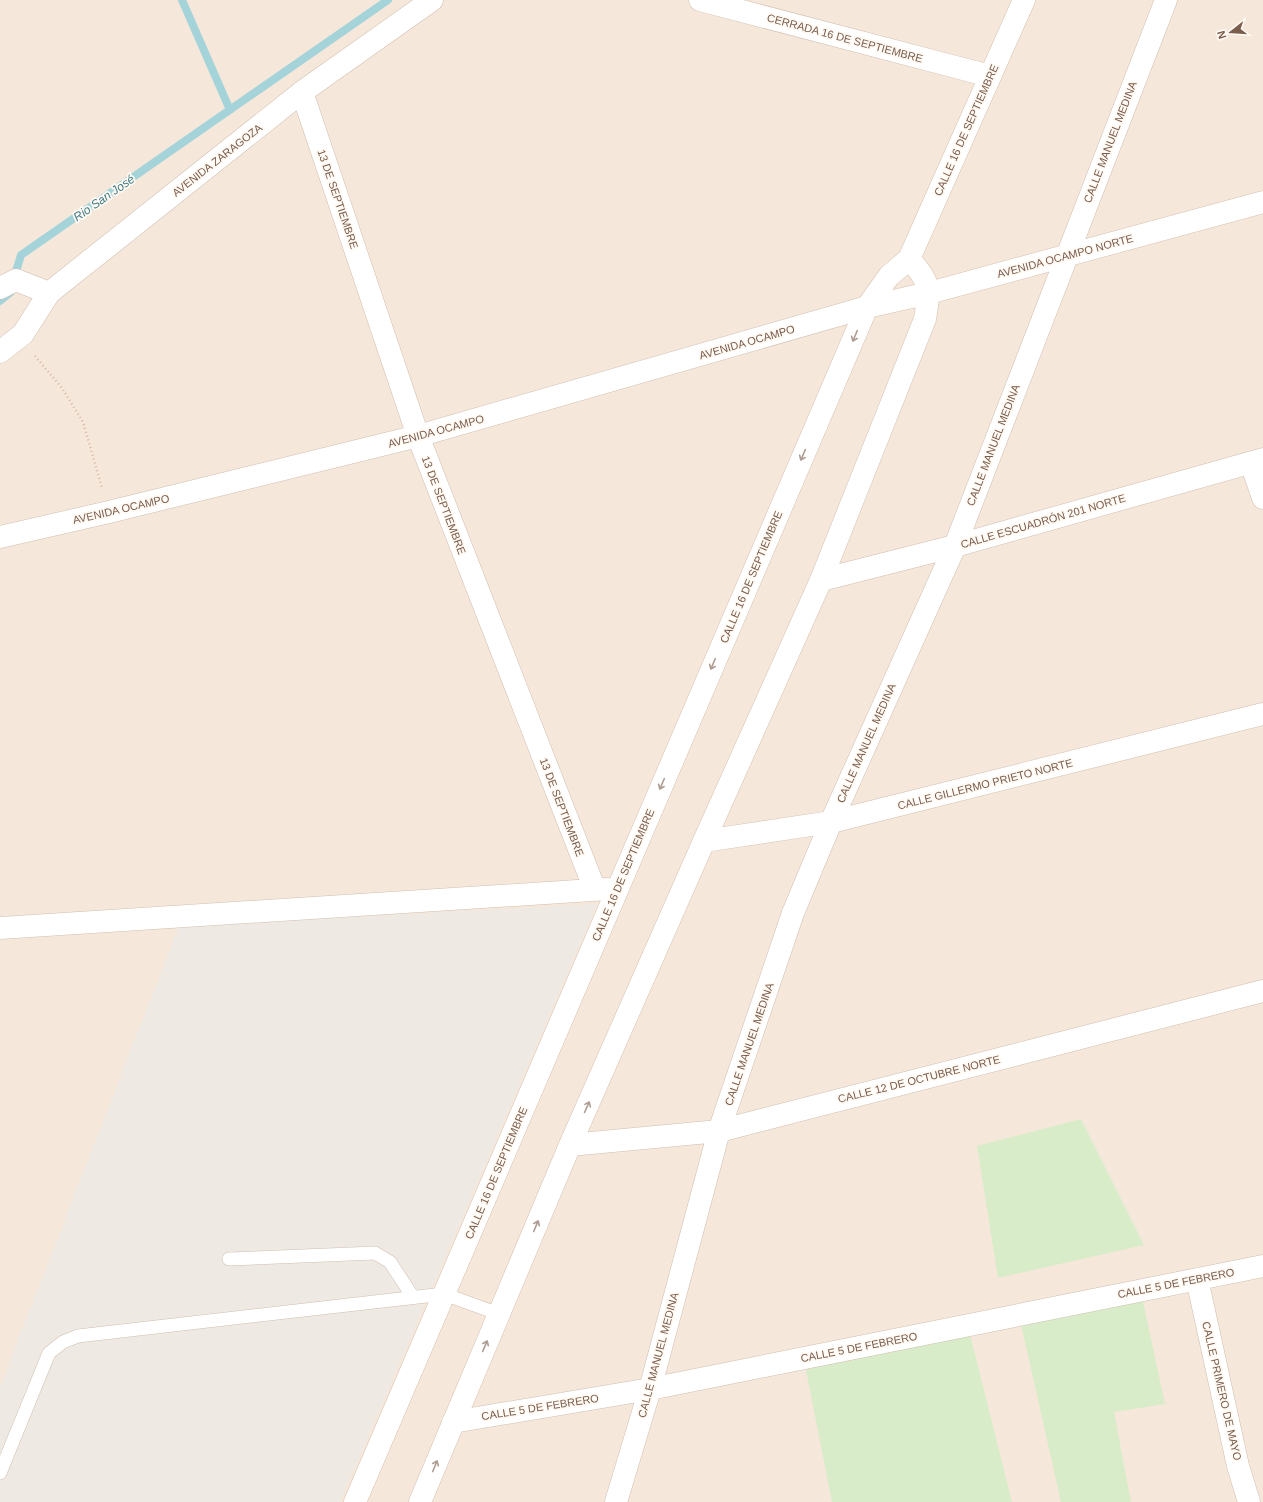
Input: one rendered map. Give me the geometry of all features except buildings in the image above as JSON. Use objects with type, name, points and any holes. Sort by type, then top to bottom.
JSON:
[{"type":"street","name":"AVENIDA ZARAGOZA","points":[[0,352],[23,334],[49,293],[302,92],[432,0]]},
{"type":"street","name":"CERRADA 16 DE SEPTIEMBRE","points":[[700,0],[990,76]]},
{"type":"street","name":"CALLE 16 DE SEPTIEMBRE","points":[[356,1502],[867,307],[889,276],[909,259],[1024,0]]},
{"type":"street","name":"CALLE MANUEL MEDINA","points":[[616,1502],[650,1389],[719,1130],[793,913],[831,822],[955,546],[1166,0]]},
{"type":"street","name":"13 DE SEPTIEMBRE","points":[[302,92],[418,436],[595,890]]},
{"type":"street","name":"AVENIDA OCAMPO NORTE","points":[[867,307],[929,293],[1263,202]]},
{"type":"street","points":[[420,1502],[570,1145],[821,580],[925,319],[929,293],[923,273],[909,259]]},
{"type":"street","points":[[0,288],[16,280],[49,293]]},
{"type":"street","name":"AVENIDA OCAMPO","points":[[0,537],[109,512],[418,436],[867,307]]},
{"type":"street","points":[[1257,461],[1263,498]]},
{"type":"street","name":"CALLE ESCUADRÓN 201 NORTE","points":[[821,580],[955,546],[1257,461]]},
{"type":"street","name":"CALLE GILLERMO PRIETO NORTE","points":[[704,841],[831,822],[1263,714]]},
{"type":"street","points":[[0,928],[618,888]]},
{"type":"street","name":"CALLE 12 DE OCTUBRE NORTE","points":[[570,1145],[719,1130],[1263,991]]},
{"type":"street","name":"CALLE 5 DE FEBRERO","points":[[453,1422],[650,1389],[1263,1266]]},
{"type":"street","name":"CALLE PRIMERO DE MAYO","points":[[1197,1279],[1238,1466],[1249,1502]]},
{"type":"lane","points":[[229,1259],[375,1253],[390,1262],[413,1297]]},
{"type":"lane","points":[[0,1473],[49,1353],[63,1342],[78,1336],[444,1294],[499,1314]]},
{"type":"path","points":[[23,334],[33,353],[62,388],[82,422],[109,512]]},
{"type":"shaded area","points":[[0,0],[1263,0],[1263,1502],[0,1502]]},
{"type":"shaded area","points":[[597,904],[340,1502],[0,1502],[0,1387],[179,926]]},
{"type":"green space","points":[[1081,1119],[1144,1245],[998,1278],[977,1146]]},
{"type":"green space","points":[[1141,1292],[1165,1404],[1114,1412],[1131,1502],[1061,1502],[1020,1320]]},
{"type":"green space","points":[[968,1326],[1012,1502],[832,1502],[804,1360]]},
{"type":"waterway","name":"Rio San José","points":[[182,0],[230,110]]},
{"type":"waterway","name":"Rio San José","points":[[14,278],[21,255],[388,0]]},
{"type":"waterway","name":"Rio San José","points":[[0,301],[11,292]]}]
